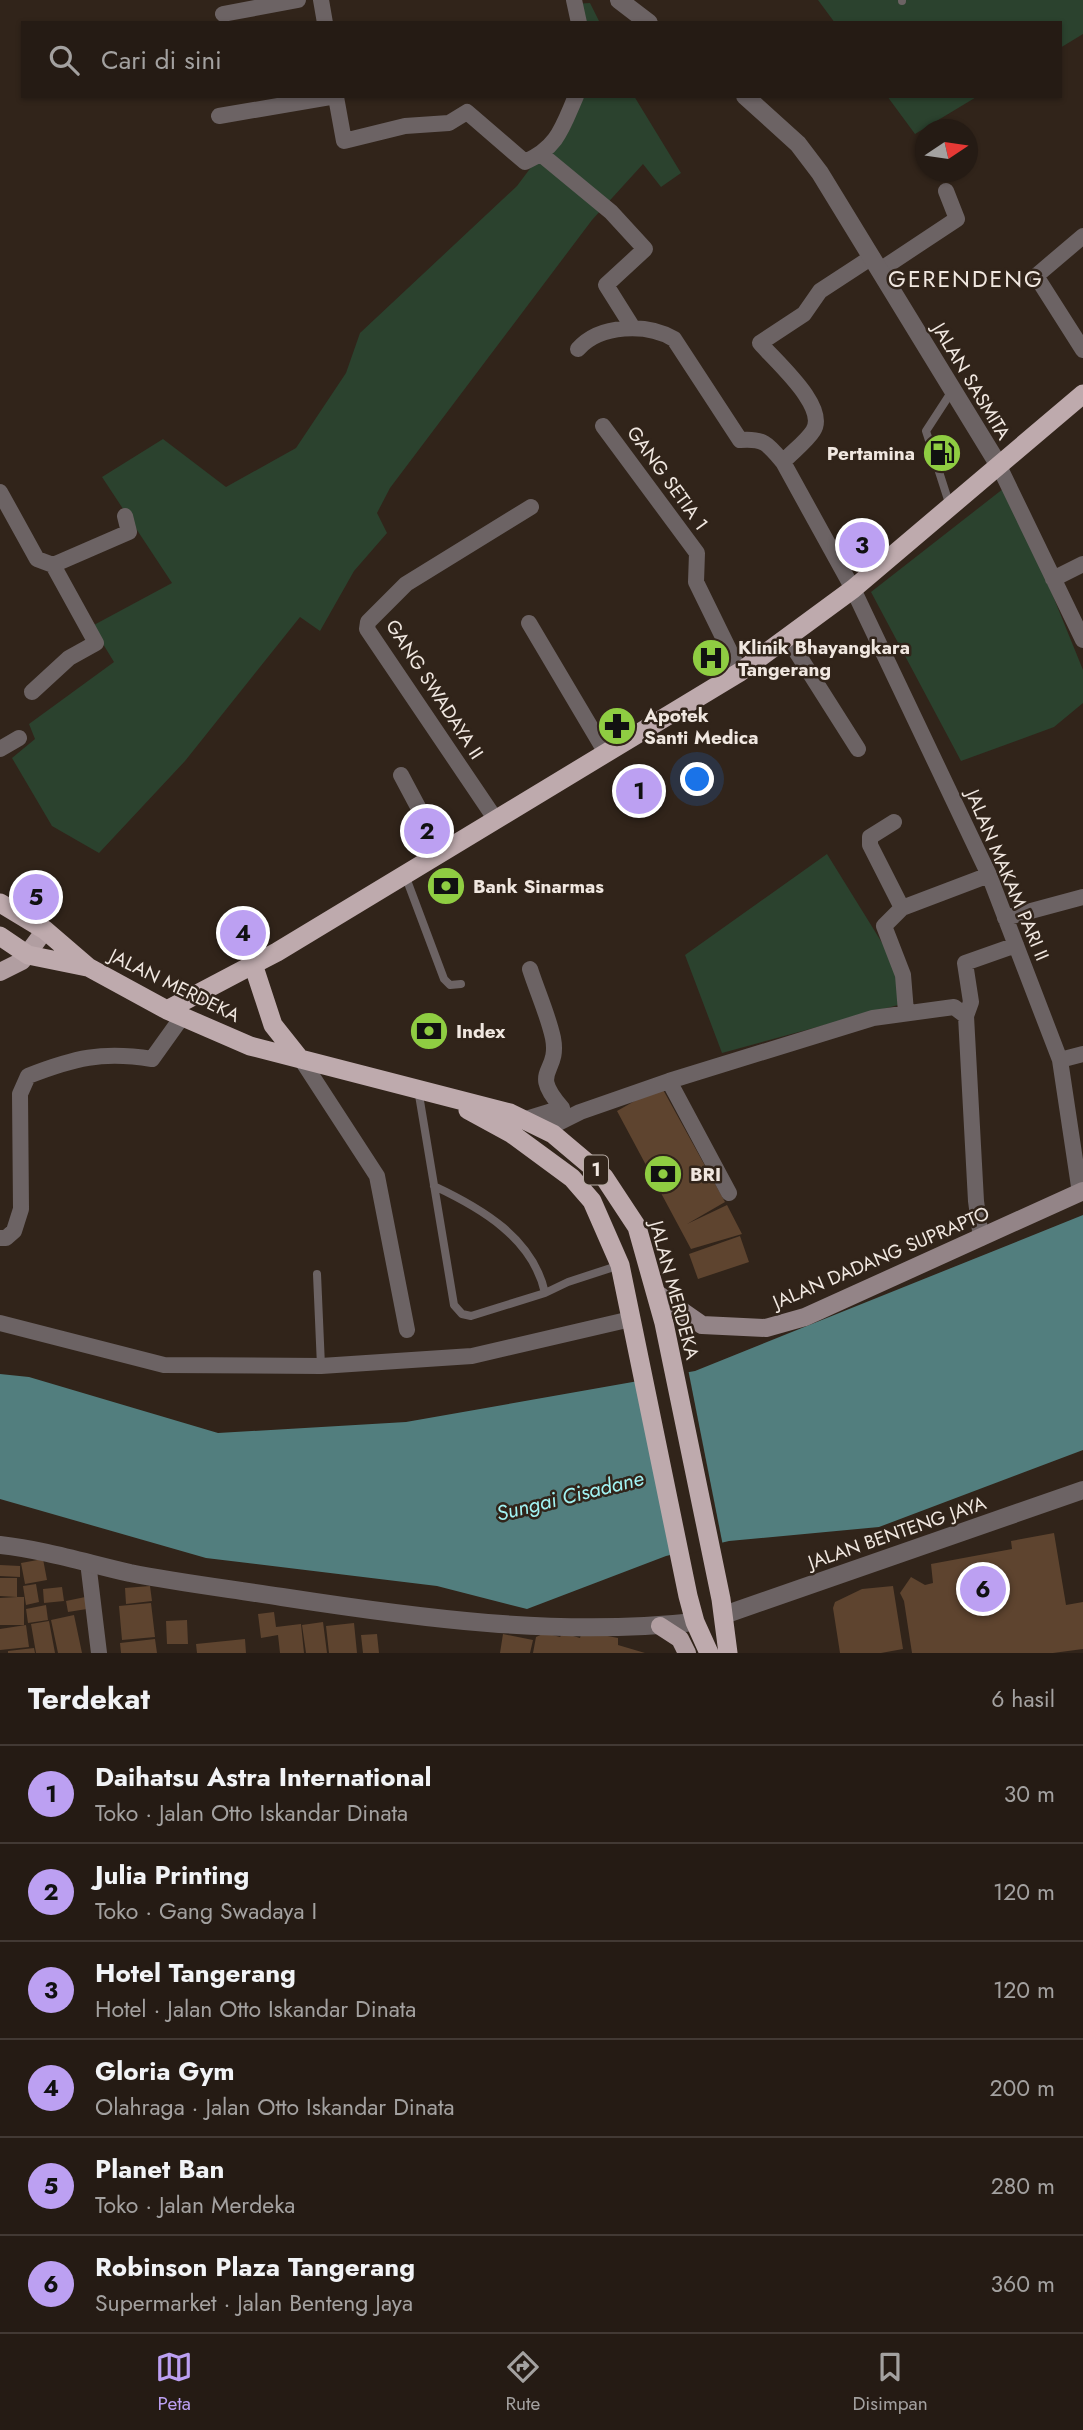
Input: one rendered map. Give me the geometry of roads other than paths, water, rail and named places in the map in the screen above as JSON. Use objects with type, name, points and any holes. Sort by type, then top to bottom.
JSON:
[{"type":"highway","points":[[174,1014],[740,671],[853,589],[1083,394]]},
{"type":"highway","name":"JALAN MERDEKA","points":[[0,902],[45,930],[88,967],[174,1014],[250,1046],[510,1113],[544,1130],[604,1177],[637,1227],[656,1293],[722,1607]]},
{"type":"highway","name":"JALAN MERDEKA","points":[[0,936],[28,955],[88,967]]},
{"type":"highway","points":[[253,964],[273,1025],[301,1059]]},
{"type":"highway","name":"JALAN MERDEKA","points":[[446,1098],[512,1135],[572,1178],[592,1201],[620,1265],[695,1622]]},
{"type":"highway","name":"1","points":[[722,1607],[728,1653]]},
{"type":"highway","name":"1","points":[[695,1622],[709,1653]]},
{"type":"main road","points":[[0,972],[28,955],[45,930]]},
{"type":"main road","name":"JALAN DADANG SUPRAPTO","points":[[656,1293],[702,1325],[766,1328],[805,1317],[1081,1192]]},
{"type":"main road","points":[[660,1626],[680,1639],[687,1653]]},
{"type":"street","points":[[223,14],[298,0]]},
{"type":"street","points":[[321,0],[325,21]]},
{"type":"street","points":[[574,0],[579,21]]},
{"type":"street","points":[[619,0],[646,21]]},
{"type":"street","points":[[219,116],[330,98]]},
{"type":"street","points":[[336,98],[344,141],[405,126],[449,123],[467,112],[525,163],[542,155],[555,143],[575,98]]},
{"type":"street","name":"JALAN SASMITA","points":[[747,98],[798,144],[820,173],[876,263],[998,464],[1083,640]]},
{"type":"street","points":[[542,155],[611,212],[645,249],[606,285],[633,328],[586,339],[578,349]]},
{"type":"street","points":[[783,462],[814,430],[817,419],[811,400],[760,343],[804,314],[820,291],[957,219],[946,191]]},
{"type":"street","points":[[1083,236],[1036,276],[1083,350]]},
{"type":"street","name":"JALAN MAKAM PARI II","points":[[633,328],[658,329],[674,339],[740,440],[758,439],[770,447],[783,462],[853,589],[989,875],[1016,945],[1059,1060],[1081,1192]]},
{"type":"street","name":"GANG SETIA 1","points":[[603,426],[697,553],[696,582],[740,671]]},
{"type":"street","points":[[0,492],[37,559],[53,565],[96,643],[69,658],[32,692]]},
{"type":"street","name":"GANG SWADAYA II","points":[[496,820],[367,629],[368,622],[406,584],[475,544],[531,507]]},
{"type":"street","points":[[53,565],[129,532],[125,516]]},
{"type":"street","points":[[1054,579],[1083,565]]},
{"type":"street","points":[[529,623],[606,753]]},
{"type":"street","points":[[788,637],[858,749]]},
{"type":"street","points":[[0,749],[19,738]]},
{"type":"street","points":[[401,775],[442,852]]},
{"type":"street","points":[[894,822],[870,836],[870,845],[902,908]]},
{"type":"street","points":[[906,1012],[903,975],[884,926],[902,908],[989,875]]},
{"type":"street","points":[[1005,918],[1083,897]]},
{"type":"street","points":[[981,1238],[976,1201],[966,1016],[971,1002],[965,963],[1016,945]]},
{"type":"street","points":[[523,1120],[562,1108],[545,1089],[545,1074],[554,1055],[553,1037],[530,969]]},
{"type":"street","points":[[544,1130],[580,1112],[669,1080],[873,1018],[954,1007],[966,1016]]},
{"type":"street","points":[[0,1238],[6,1238],[14,1231],[20,1209],[20,1094],[28,1076],[63,1062],[115,1054],[152,1059],[174,1014]]},
{"type":"street","points":[[1059,1060],[1083,1054]]},
{"type":"street","points":[[301,1059],[377,1175],[407,1330]]},
{"type":"street","points":[[669,1080],[729,1193]]},
{"type":"street","points":[[0,1322],[164,1365],[321,1367],[472,1356],[631,1324]]},
{"type":"street","name":"JALAN BENTENG JAYA","points":[[722,1607],[1083,1490]]},
{"type":"street","points":[[0,1545],[131,1573],[421,1618],[560,1626],[660,1626],[695,1622]]},
{"type":"street","points":[[88,1562],[99,1653]]},
{"type":"lane","points":[[950,506],[926,431],[953,390]]},
{"type":"lane","points":[[405,875],[444,979],[450,985],[461,984]]},
{"type":"lane","points":[[418,1089],[454,1305],[462,1314],[471,1316],[545,1293],[568,1282],[620,1265]]},
{"type":"lane","points":[[434,1186],[475,1205],[523,1245],[541,1275],[545,1293]]},
{"type":"lane","points":[[317,1274],[321,1367]]},
{"type":"water","name":"Sungai Cisadane","points":[[1083,1215],[1083,1450],[879,1527],[729,1541],[666,1556],[527,1609],[437,1586],[206,1558],[0,1499],[0,1374],[29,1377],[218,1433],[406,1422],[695,1371]]},
{"type":"place","name":"Pertamina","points":[[942,453]]},
{"type":"place","name":"Hotel Tangerang","points":[[862,545]]},
{"type":"place","name":"Klinik Bhayangkara Tangerang","points":[[711,658]]},
{"type":"place","name":"Apotek Santi Medica","points":[[617,726]]},
{"type":"place","name":"Daihatsu Astra International","points":[[639,791]]},
{"type":"place","name":"Julia Printing","points":[[427,831]]},
{"type":"place","name":"Bank Sinarmas","points":[[446,886]]},
{"type":"place","name":"Planet Ban","points":[[36,897]]},
{"type":"place","name":"Gloria Gym","points":[[243,933]]},
{"type":"place","name":"Index","points":[[429,1031]]},
{"type":"place","name":"BRI","points":[[663,1174]]},
{"type":"place","name":"Robinson Plaza Tangerang","points":[[983,1589]]},
{"type":"district","name":"GERENDENG","points":[[966,279]]}]
